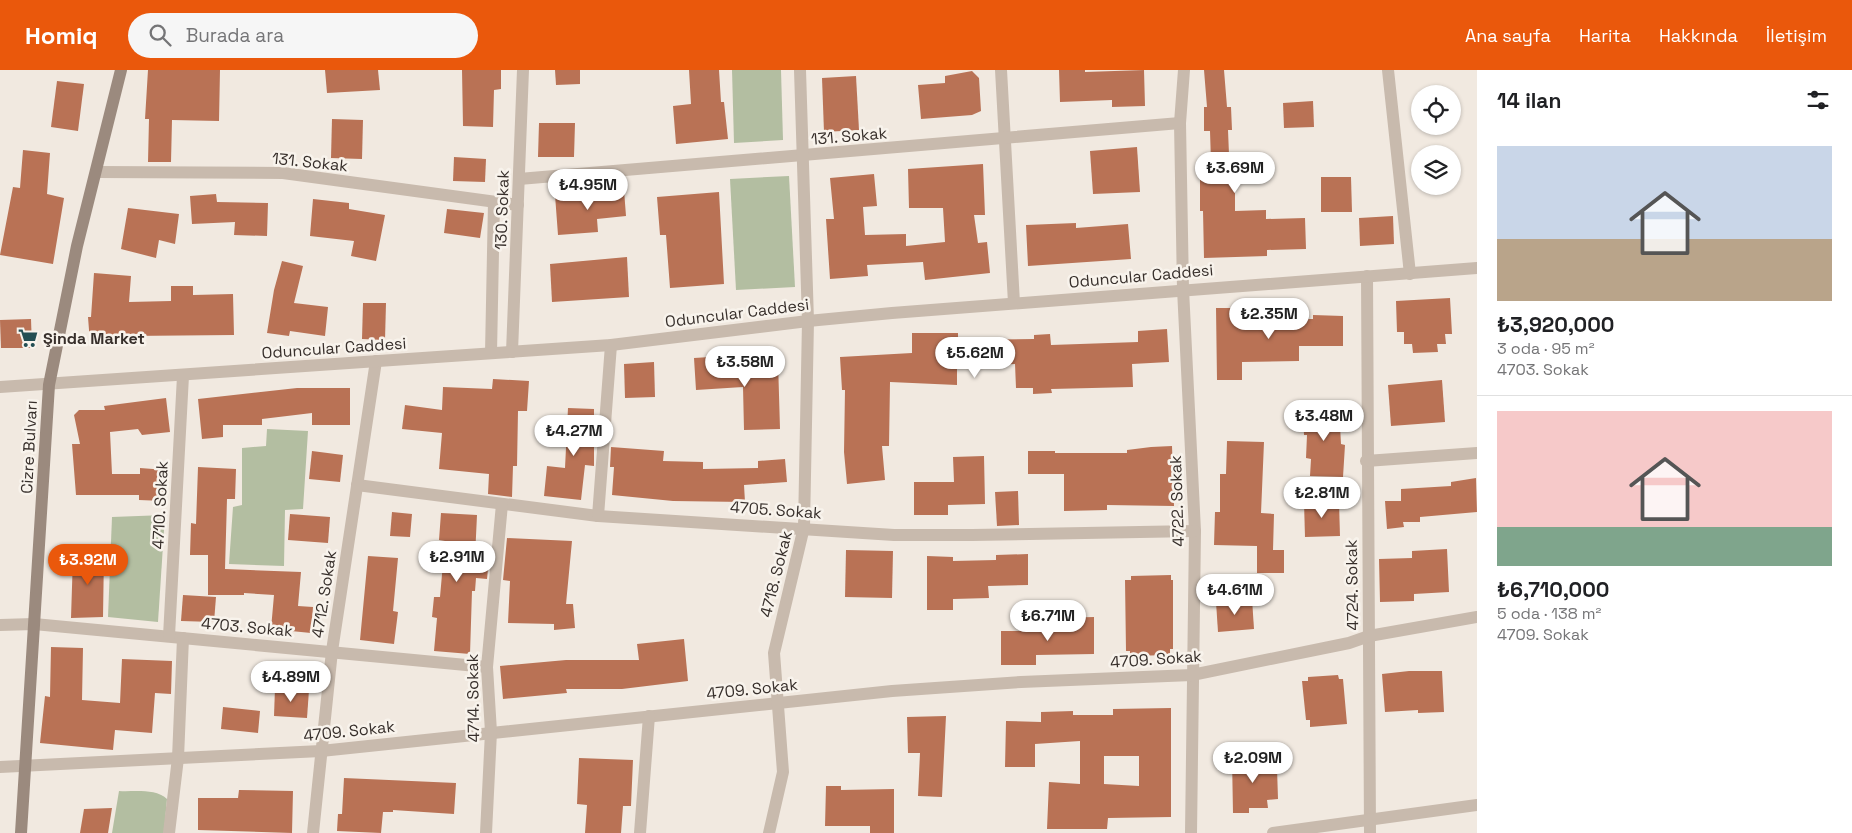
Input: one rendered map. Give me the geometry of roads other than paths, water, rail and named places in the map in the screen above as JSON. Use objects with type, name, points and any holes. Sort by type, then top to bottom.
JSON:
[{"type":"main road","name":"Cizre Bulvarı","points":[[21,833],[49,385],[78,246],[121,70]]},
{"type":"street","name":"130. Sokak","points":[[512,352],[523,70]]},
{"type":"street","name":"4718. Sokak","points":[[769,833],[783,772],[776,703],[774,653],[804,527],[808,321],[800,70]]},
{"type":"street","points":[[1001,70],[1014,303]]},
{"type":"street","name":"4722. Sokak","points":[[1184,70],[1180,123],[1183,289],[1195,531],[1191,833]]},
{"type":"street","points":[[1388,70],[1410,274]]},
{"type":"street","name":"131. Sokak","points":[[519,179],[1180,123]]},
{"type":"street","name":"131. Sokak","points":[[97,172],[283,173],[518,205]]},
{"type":"street","name":"130. Sokak","points":[[491,353],[494,202]]},
{"type":"street","name":"Oduncular Caddesi","points":[[0,387],[182,376],[611,345],[808,321],[1183,289],[1477,268]]},
{"type":"street","name":"4724. Sokak","points":[[1367,276],[1366,461],[1371,827]]},
{"type":"street","points":[[598,516],[611,345]]},
{"type":"street","name":"4712. Sokak","points":[[313,833],[332,652],[376,361]]},
{"type":"street","name":"4710. Sokak","points":[[170,636],[182,376]]},
{"type":"street","points":[[1366,461],[1477,453]]},
{"type":"street","name":"4705. Sokak","points":[[357,485],[598,516],[804,527],[894,534],[1195,531]]},
{"type":"street","name":"4714. Sokak","points":[[486,833],[491,732],[487,667],[502,504]]},
{"type":"street","name":"4709. Sokak","points":[[0,767],[26,764],[321,751],[892,691],[1020,682],[1192,675],[1350,643],[1369,636],[1477,617]]},
{"type":"street","name":"4703. Sokak","points":[[0,625],[34,624],[487,667]]},
{"type":"street","points":[[170,833],[178,758],[183,638]]},
{"type":"street","points":[[640,833],[649,716]]},
{"type":"street","points":[[1273,833],[1371,827],[1477,804]]},
{"type":"place","name":"Şinda Market","points":[[28,338]]}]
